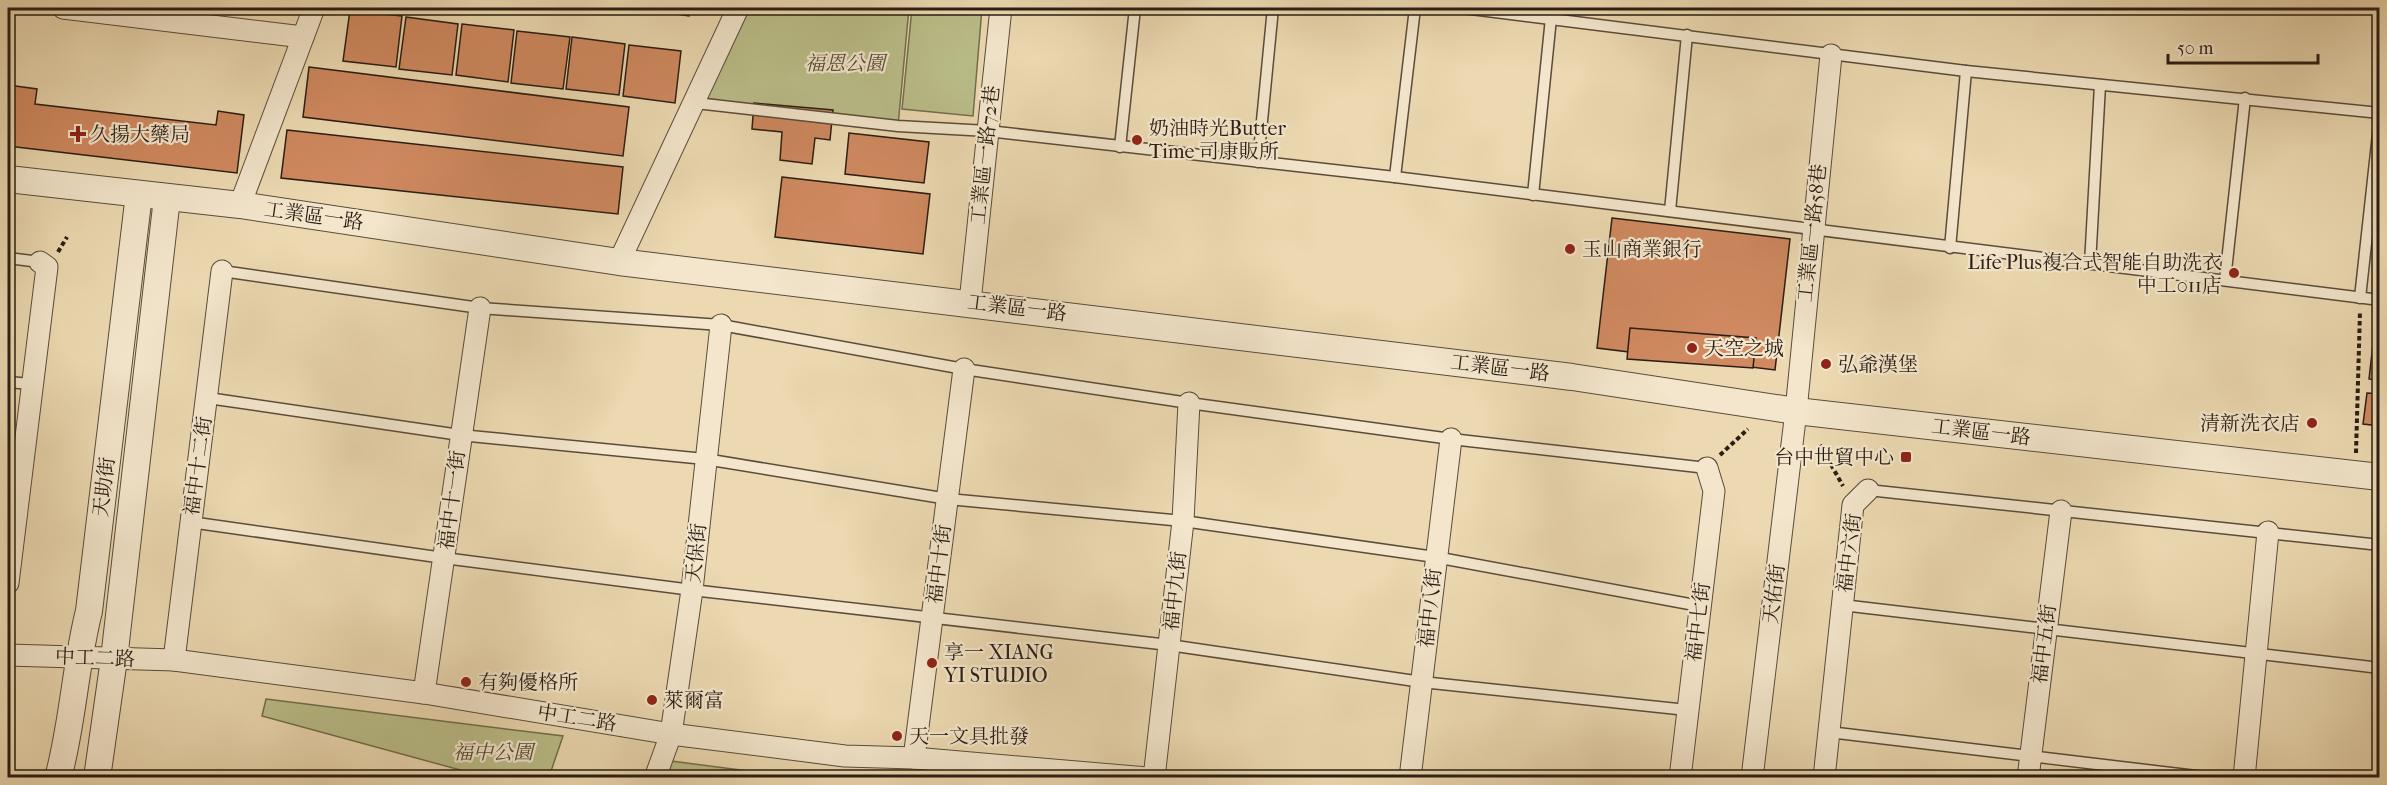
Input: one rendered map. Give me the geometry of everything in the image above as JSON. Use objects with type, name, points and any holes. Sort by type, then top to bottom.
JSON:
[{"type":"street","points":[[63,8],[146,13],[303,37]]},
{"type":"street","points":[[240,205],[314,8]]},
{"type":"street","points":[[620,262],[696,103],[738,8]]},
{"type":"street","name":"工業區一路72巷","points":[[970,302],[1001,8]]},
{"type":"street","name":"工業區一路58巷","points":[[1796,411],[1812,227],[1831,55]]},
{"type":"street","name":"工業區一路","points":[[8,179],[240,205],[620,262],[970,302],[1572,377],[1796,411],[2368,476]]},
{"type":"street","name":"天助街","points":[[58,777],[66,747],[78,657],[89,611],[139,194]]},
{"type":"street","name":"天助街","points":[[97,777],[114,659],[167,198]]},
{"type":"street","points":[[8,584],[12,513],[47,267],[40,262]]},
{"type":"street","name":"福中十二街","points":[[174,660],[222,271]]},
{"type":"street","name":"福中十一街","points":[[424,693],[480,308]]},
{"type":"street","name":"天保街","points":[[655,777],[671,734],[692,590],[721,325]]},
{"type":"street","name":"福中十街","points":[[914,758],[964,369]]},
{"type":"street","name":"福中九街","points":[[1154,777],[1183,521],[1189,403]]},
{"type":"street","name":"天佑街","points":[[1752,777],[1796,411]]},
{"type":"street","name":"福中八街","points":[[1410,777],[1451,439]]},
{"type":"street","name":"福中七街","points":[[1680,777],[1714,491],[1707,468]]},
{"type":"street","name":"福中六街","points":[[1824,777],[1842,605],[1861,497]]},
{"type":"street","name":"福中五街","points":[[2028,777],[2061,511]]},
{"type":"street","points":[[2244,777],[2268,532]]},
{"type":"street","name":"中工二路","points":[[8,655],[174,660],[424,693],[671,734],[845,756],[914,758],[1147,777]]},
{"type":"lane","points":[[1120,147],[1135,8]]},
{"type":"lane","points":[[1258,162],[1273,8]]},
{"type":"lane","points":[[1395,177],[1415,8]]},
{"type":"lane","points":[[1463,8],[1966,71],[2100,86],[2245,98],[2379,114],[2361,298]]},
{"type":"lane","points":[[1533,195],[1551,18]]},
{"type":"lane","points":[[1670,211],[1687,35]]},
{"type":"lane","points":[[1950,248],[1966,71]]},
{"type":"lane","points":[[2090,264],[2100,86]]},
{"type":"lane","points":[[2225,280],[2245,98]]},
{"type":"lane","points":[[696,103],[898,126],[987,131],[1395,177],[1812,227],[1950,248],[2379,300]]},
{"type":"lane","points":[[8,258],[40,262]]},
{"type":"lane","points":[[222,271],[480,308],[721,325],[964,369],[1189,403],[1451,439],[1707,468]]},
{"type":"lane","points":[[8,382],[31,384]]},
{"type":"lane","points":[[208,398],[460,435],[705,459],[948,499],[1183,521],[1435,557],[1700,606]]},
{"type":"lane","name":"福中六街","points":[[1861,497],[2061,511],[2379,545]]},
{"type":"lane","points":[[190,522],[692,590],[1169,645],[1422,682],[1687,710]]},
{"type":"lane","points":[[1842,605],[2379,668]]},
{"type":"lane","points":[[1829,732],[2213,777]]},
{"type":"path","points":[[2361,298],[2368,476]]},
{"type":"path","points":[[1707,468],[1748,429]]},
{"type":"path","points":[[1820,445],[1861,497]]},
{"type":"green space","name":"福恩公園","points":[[738,8],[909,8],[898,126],[696,103]]},
{"type":"green space","points":[[912,8],[982,8],[973,116],[902,109]]},
{"type":"green space","name":"福中公園","points":[[266,699],[563,736],[549,777],[486,777],[262,716]]},
{"type":"green space","points":[[671,761],[795,777],[654,778]]},
{"type":"building","points":[[636,8],[690,8],[689,16]]},
{"type":"building","points":[[350,10],[402,16],[396,67],[343,61]]},
{"type":"building","points":[[406,17],[458,24],[452,75],[399,69]]},
{"type":"building","points":[[462,24],[514,30],[508,82],[456,75]]},
{"type":"building","points":[[517,31],[570,37],[563,89],[511,83]]},
{"type":"building","points":[[572,37],[625,44],[619,95],[566,89]]},
{"type":"building","points":[[629,45],[681,51],[675,103],[623,96]]},
{"type":"building","points":[[309,67],[629,107],[623,156],[303,117]]},
{"type":"building","points":[[8,85],[37,89],[35,104],[216,125],[218,111],[244,115],[237,173],[8,146]]},
{"type":"building","points":[[754,103],[833,110],[830,140],[815,138],[812,164],[780,160],[782,132],[752,129]]},
{"type":"building","points":[[287,130],[623,167],[618,214],[281,178]]},
{"type":"building","points":[[849,133],[929,142],[924,183],[845,174]]},
{"type":"building","points":[[782,177],[930,194],[923,254],[775,237]]},
{"type":"building","points":[[1612,218],[1790,239],[1775,370],[1597,348]]},
{"type":"building","name":"天空之城","points":[[1630,328],[1756,338],[1753,368],[1627,359]]},
{"type":"building","points":[[2373,344],[2380,345],[2380,381],[2369,379]]},
{"type":"building","points":[[2367,393],[2380,394],[2380,426],[2363,424]]},
{"type":"place","name":"久揚大藥局","points":[[78,134]]},
{"type":"place","name":"奶油時光Butter Time 司康販所","points":[[1137,140]]},
{"type":"place","name":"玉山商業銀行","points":[[1570,249]]},
{"type":"place","name":"Life Plus複合式智能自助洗衣 中工011店","points":[[2234,273]]},
{"type":"place","name":"天空之城","points":[[1692,348]]},
{"type":"place","name":"弘爺漢堡","points":[[1826,364]]},
{"type":"place","name":"清新洗衣店","points":[[2312,423]]},
{"type":"place","name":"台中世貿中心","points":[[1906,457]]},
{"type":"place","name":"享一 XIANG YI STUDIO","points":[[932,663]]},
{"type":"place","name":"有夠優格所","points":[[466,682]]},
{"type":"place","name":"萊爾富","points":[[652,700]]},
{"type":"place","name":"天一文具批發","points":[[897,736]]}]
